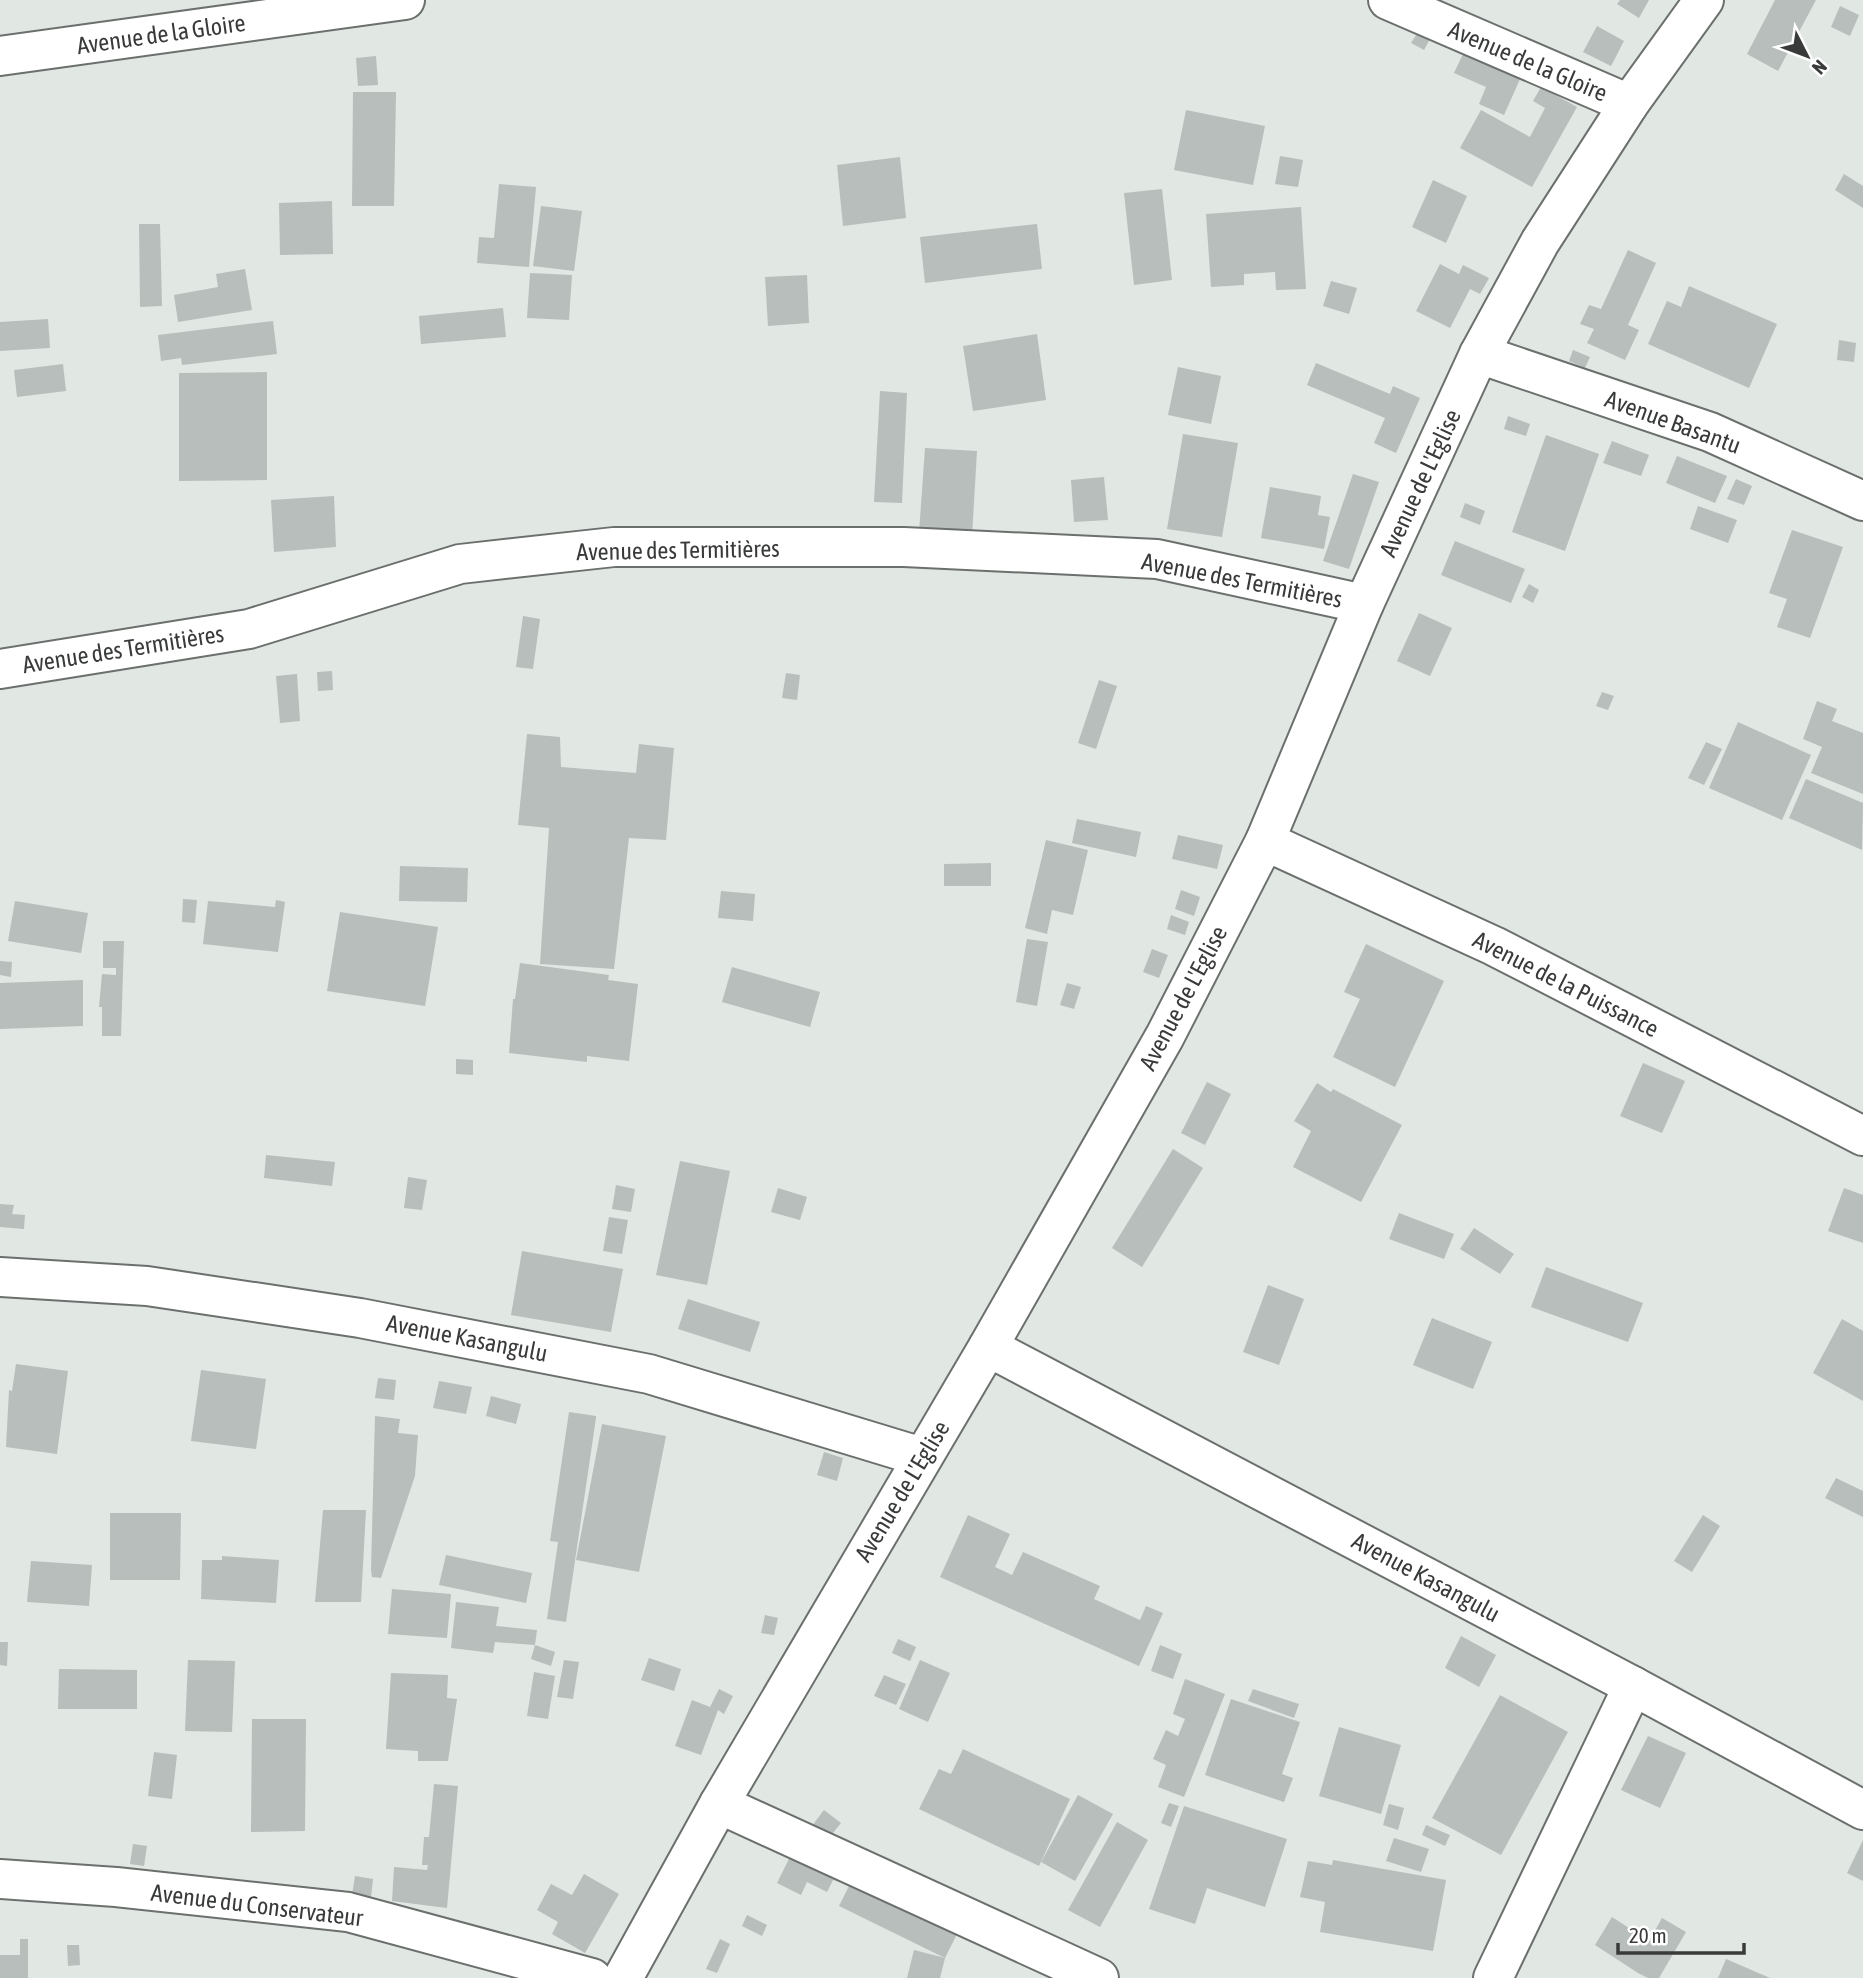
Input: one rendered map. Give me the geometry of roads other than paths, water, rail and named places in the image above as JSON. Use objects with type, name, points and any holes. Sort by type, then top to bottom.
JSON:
[{"type":"street","name":"Avenue de la Gloire","points":[[0,56],[405,0]]},
{"type":"street","name":"Avenue de la Gloire","points":[[1388,0],[1629,104]]},
{"type":"street","name":"Avenue de L'Eglise","points":[[623,1978],[719,1804],[988,1348],[1165,1036],[1265,841],[1364,604],[1479,354],[1541,242],[1629,104],[1704,0]]},
{"type":"street","name":"Avenue Basantu","points":[[1479,354],[1710,432],[1863,501]]},
{"type":"street","name":"Avenue des Termitières","points":[[0,668],[249,629],[460,564],[614,547],[904,547],[1157,559],[1364,604]]},
{"type":"street","name":"Avenue de la Puissance","points":[[1265,841],[1494,946],[1863,1136]]},
{"type":"street","name":"Avenue Kasangulu","points":[[0,1277],[148,1286],[426,1330],[649,1374],[922,1457]]},
{"type":"street","name":"Avenue Kasangulu","points":[[988,1348],[1633,1686],[1863,1810]]},
{"type":"street","points":[[1493,1978],[1633,1686]]},
{"type":"street","points":[[719,1804],[1100,1978]]},
{"type":"street","name":"Avenue du Conservateur","points":[[0,1879],[116,1887],[348,1912],[592,1978]]}]
